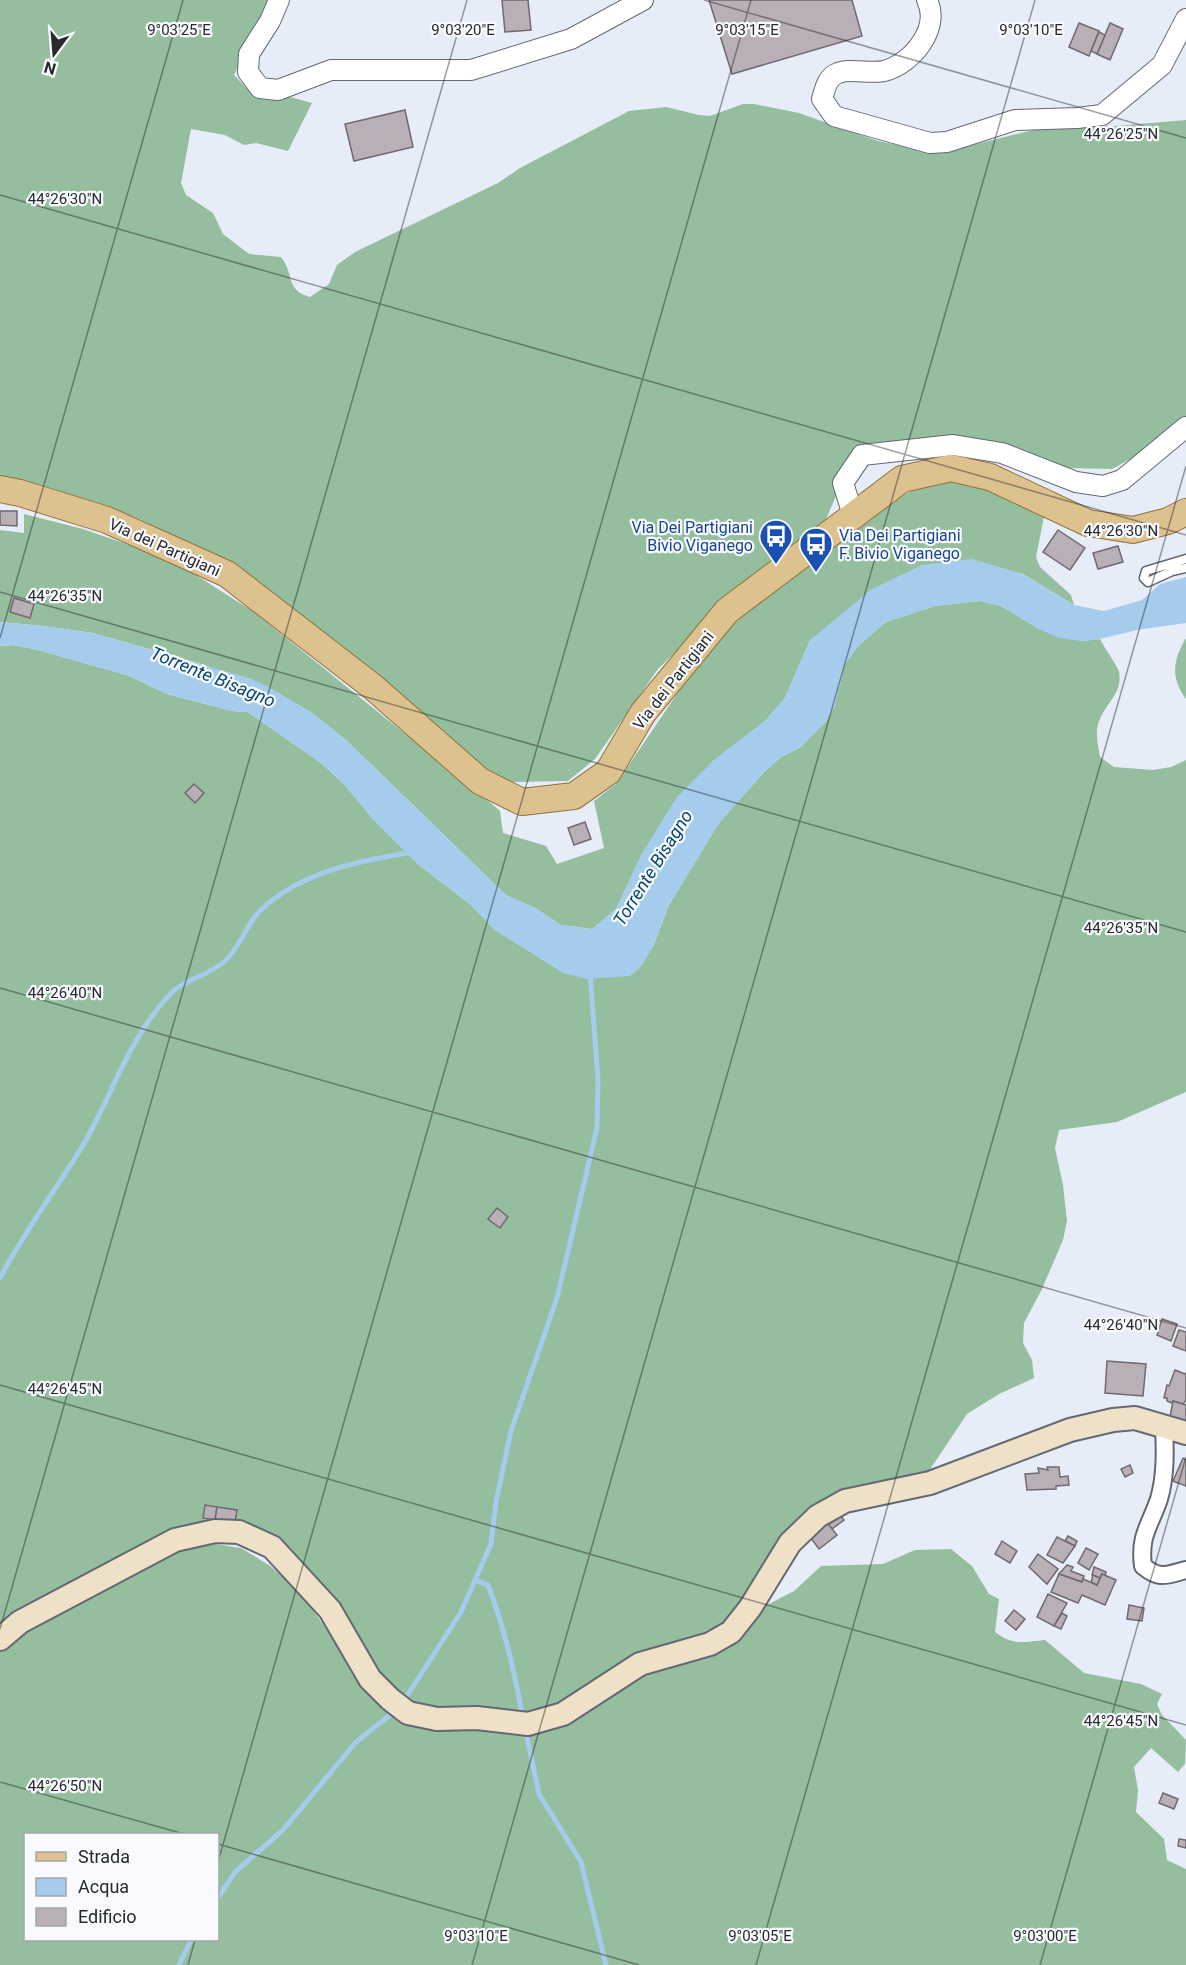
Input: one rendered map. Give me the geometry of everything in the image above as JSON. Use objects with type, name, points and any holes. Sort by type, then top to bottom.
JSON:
[{"type":"main road","name":"Via dei Partigiani","points":[[0,489],[107,520],[227,574],[373,687],[480,782],[522,802],[574,796],[608,772],[643,712],[727,611],[902,479],[951,468],[990,477],[1088,523],[1133,530],[1168,521],[1186,512]]},
{"type":"main road","points":[[0,1639],[20,1622],[175,1540],[215,1532],[239,1532],[272,1547],[330,1610],[370,1678],[390,1699],[408,1713],[437,1719],[477,1718],[520,1723],[563,1714],[640,1664],[710,1644],[731,1632],[750,1608],[790,1543],[818,1516],[845,1501],[930,1483],[1070,1430],[1113,1420],[1135,1418],[1186,1432]]},
{"type":"street","points":[[279,0],[270,21],[249,54],[248,72],[260,88],[278,90],[331,70],[471,70],[571,39],[643,0]]},
{"type":"street","points":[[927,0],[930,6],[930,22],[923,42],[900,64],[884,71],[838,73],[826,83],[822,99],[834,116],[930,143],[947,142],[1015,120],[1102,115],[1162,65],[1186,19]]},
{"type":"street","points":[[853,514],[843,483],[862,455],[953,445],[1002,453],[1076,482],[1103,486],[1122,480],[1186,427]]},
{"type":"street","points":[[1164,1425],[1165,1460],[1162,1482],[1159,1500],[1141,1545],[1143,1566],[1153,1575],[1162,1576],[1186,1570]]},
{"type":"lane","points":[[1186,559],[1146,571],[1144,578],[1148,582],[1172,571],[1186,568]]},
{"type":"green space","points":[[0,0],[271,0],[234,75],[256,98],[267,100],[278,96],[290,97],[312,103],[288,151],[256,143],[244,145],[225,135],[191,129],[181,183],[186,195],[213,213],[223,234],[249,254],[281,257],[294,286],[302,294],[310,297],[329,284],[337,265],[355,252],[498,183],[520,168],[629,111],[666,107],[710,116],[743,104],[754,104],[799,113],[878,141],[939,153],[1050,126],[1115,126],[1186,120],[1186,417],[1134,457],[1112,469],[1070,468],[977,440],[918,438],[858,447],[842,465],[836,496],[823,526],[716,612],[658,669],[595,759],[568,781],[513,782],[483,768],[292,608],[234,565],[135,517],[0,476]]},
{"type":"green space","points":[[931,481],[974,483],[1044,517],[1036,557],[1040,567],[1071,595],[1074,605],[1021,573],[810,640],[785,698],[765,721],[712,762],[643,852],[616,909],[592,929],[561,925],[535,908],[506,895],[347,741],[311,712],[205,665],[93,633],[0,622],[0,530],[24,533],[24,514],[83,529],[172,560],[254,612],[500,811],[503,833],[546,846],[557,864],[604,848],[594,801],[616,784],[704,654],[762,596],[892,501]]},
{"type":"green space","points":[[980,601],[1001,606],[1039,629],[1082,641],[1100,639],[1118,670],[1120,679],[1117,691],[1098,724],[1097,738],[1100,757],[1114,767],[1153,770],[1171,767],[1186,760],[1186,1092],[1117,1122],[1059,1130],[1055,1148],[1063,1185],[1067,1221],[1063,1240],[1042,1289],[1024,1323],[1023,1343],[1032,1360],[1034,1378],[999,1394],[967,1414],[927,1474],[843,1494],[725,1624],[559,1704],[527,1714],[438,1709],[412,1704],[396,1692],[242,1522],[0,1626],[0,646],[13,645],[34,649],[127,675],[167,694],[232,711],[248,712],[321,763],[345,785],[372,818],[419,865],[471,905],[495,930],[564,973],[653,947],[669,905],[719,823],[764,772],[781,757],[801,747],[834,708],[845,664],[858,646],[886,622],[935,606]]},
{"type":"green space","points":[[1186,638],[1186,699],[1177,683],[1175,668],[1178,654]]},
{"type":"green space","points":[[203,1542],[241,1548],[269,1565],[300,1592],[380,1704],[524,1731],[794,1591],[821,1566],[883,1564],[915,1550],[951,1549],[972,1566],[989,1594],[999,1599],[995,1632],[1007,1639],[1019,1642],[1045,1640],[1084,1673],[1141,1684],[1162,1694],[1157,1704],[1162,1715],[1186,1740],[1185,1764],[1178,1772],[1151,1748],[1134,1767],[1138,1790],[1136,1812],[1164,1839],[1167,1860],[1186,1869],[1186,1965],[0,1965],[0,1652],[34,1622],[133,1571]]},
{"type":"water","name":"Torrente Bisagno","points":[[972,559],[1020,573],[1074,605],[1104,611],[1142,600],[1160,584],[1186,577],[1186,623],[1082,641],[1059,638],[1001,606],[980,601],[935,606],[886,622],[858,646],[845,664],[834,708],[826,722],[801,747],[781,757],[764,772],[719,823],[669,905],[653,947],[641,967],[630,976],[586,979],[564,973],[495,930],[471,905],[419,865],[372,818],[345,785],[321,763],[248,712],[232,711],[167,694],[127,675],[34,649],[13,645],[0,646],[0,622],[44,626],[93,633],[252,679],[311,712],[347,741],[506,895],[535,908],[561,925],[592,929],[616,909],[643,852],[676,798],[712,762],[765,721],[785,698],[810,640],[872,589],[922,565]]},
{"type":"building","points":[[502,0],[528,0],[531,30],[505,32]]},
{"type":"building","points":[[709,0],[852,0],[862,36],[732,74]]},
{"type":"building","points":[[1079,23],[1099,31],[1089,56],[1069,47]]},
{"type":"building","points":[[1110,23],[1123,29],[1110,60],[1097,54]]},
{"type":"building","points":[[1099,32],[1105,35],[1097,54],[1091,51]]},
{"type":"building","points":[[405,110],[413,147],[354,161],[345,124]]},
{"type":"building","points":[[0,511],[17,511],[17,526],[0,525]]},
{"type":"building","points":[[1058,530],[1085,548],[1070,570],[1043,552]]},
{"type":"building","points":[[1118,546],[1123,562],[1098,569],[1093,553]]},
{"type":"building","points":[[14,598],[34,604],[30,618],[10,612]]},
{"type":"building","points":[[194,784],[204,793],[195,803],[185,793]]},
{"type":"building","points":[[585,822],[591,839],[574,845],[568,828]]},
{"type":"building","points":[[497,1208],[508,1217],[500,1228],[488,1219]]},
{"type":"building","points":[[1162,1319],[1177,1324],[1171,1341],[1157,1335]]},
{"type":"building","points":[[1179,1330],[1186,1332],[1186,1351],[1173,1346]]},
{"type":"building","points":[[1107,1361],[1146,1364],[1143,1396],[1105,1393]]},
{"type":"building","points":[[1175,1370],[1186,1373],[1186,1400],[1183,1404],[1173,1401],[1172,1403],[1164,1398],[1167,1385],[1169,1386]]},
{"type":"building","points":[[1173,1401],[1186,1405],[1186,1421],[1169,1422]]},
{"type":"building","points":[[1183,1458],[1186,1460],[1186,1486],[1173,1481]]},
{"type":"building","points":[[1130,1465],[1133,1473],[1125,1477],[1121,1469]]},
{"type":"building","points":[[1047,1467],[1059,1467],[1060,1477],[1068,1476],[1069,1485],[1056,1486],[1056,1489],[1027,1490],[1025,1474],[1039,1473],[1038,1468],[1048,1470]]},
{"type":"building","points":[[205,1505],[217,1507],[215,1520],[203,1518]]},
{"type":"building","points":[[217,1507],[237,1510],[235,1523],[215,1520]]},
{"type":"building","points":[[837,1511],[844,1520],[832,1529],[825,1520]]},
{"type":"building","points":[[825,1520],[837,1535],[819,1549],[807,1533]]},
{"type":"building","points":[[1068,1536],[1077,1541],[1075,1546],[1065,1541]]},
{"type":"building","points":[[1057,1537],[1075,1546],[1063,1563],[1047,1555]]},
{"type":"building","points":[[1002,1541],[1017,1551],[1010,1563],[995,1554]]},
{"type":"building","points":[[1086,1548],[1098,1554],[1089,1570],[1078,1563]]},
{"type":"building","points":[[1038,1554],[1058,1569],[1047,1584],[1029,1567]]},
{"type":"building","points":[[1067,1565],[1073,1567],[1071,1571],[1084,1576],[1082,1582],[1059,1574]]},
{"type":"building","points":[[1094,1567],[1106,1572],[1105,1576],[1102,1574],[1100,1578],[1092,1575]]},
{"type":"building","points":[[1059,1574],[1082,1582],[1083,1579],[1097,1585],[1102,1574],[1116,1580],[1105,1605],[1082,1595],[1078,1603],[1051,1592]]},
{"type":"building","points":[[1093,1575],[1100,1578],[1097,1585],[1091,1582]]},
{"type":"building","points":[[1048,1594],[1067,1603],[1054,1626],[1037,1617]]},
{"type":"building","points":[[1129,1605],[1144,1608],[1142,1621],[1127,1619]]},
{"type":"building","points":[[1014,1610],[1025,1619],[1016,1630],[1005,1621]]},
{"type":"building","points":[[1062,1613],[1067,1616],[1061,1629],[1054,1626]]},
{"type":"building","points":[[1163,1793],[1178,1799],[1174,1809],[1159,1803]]},
{"type":"building","points":[[1179,1839],[1186,1840],[1186,1848],[1178,1846]]},
{"type":"waterway","points":[[0,1278],[93,1128],[132,1048],[156,1010],[171,993],[182,984],[212,970],[225,961],[257,914],[295,885],[352,864],[413,852]]},
{"type":"waterway","points":[[403,1702],[461,1612],[491,1544],[496,1502],[511,1431],[557,1298],[597,1128],[598,1080],[590,972]]},
{"type":"waterway","points":[[475,1580],[488,1585],[500,1618],[523,1719]]},
{"type":"waterway","points":[[219,1896],[235,1872],[283,1830],[355,1743],[395,1711]]},
{"type":"waterway","points":[[525,1728],[539,1794],[581,1862],[606,1965]]},
{"type":"waterway","points":[[179,1965],[191,1941]]},
{"type":"place","name":"Via Dei Partigiani Bivio Viganego","points":[[776,565]]},
{"type":"place","name":"Via Dei Partigiani F. Bivio Viganego","points":[[816,573]]}]
